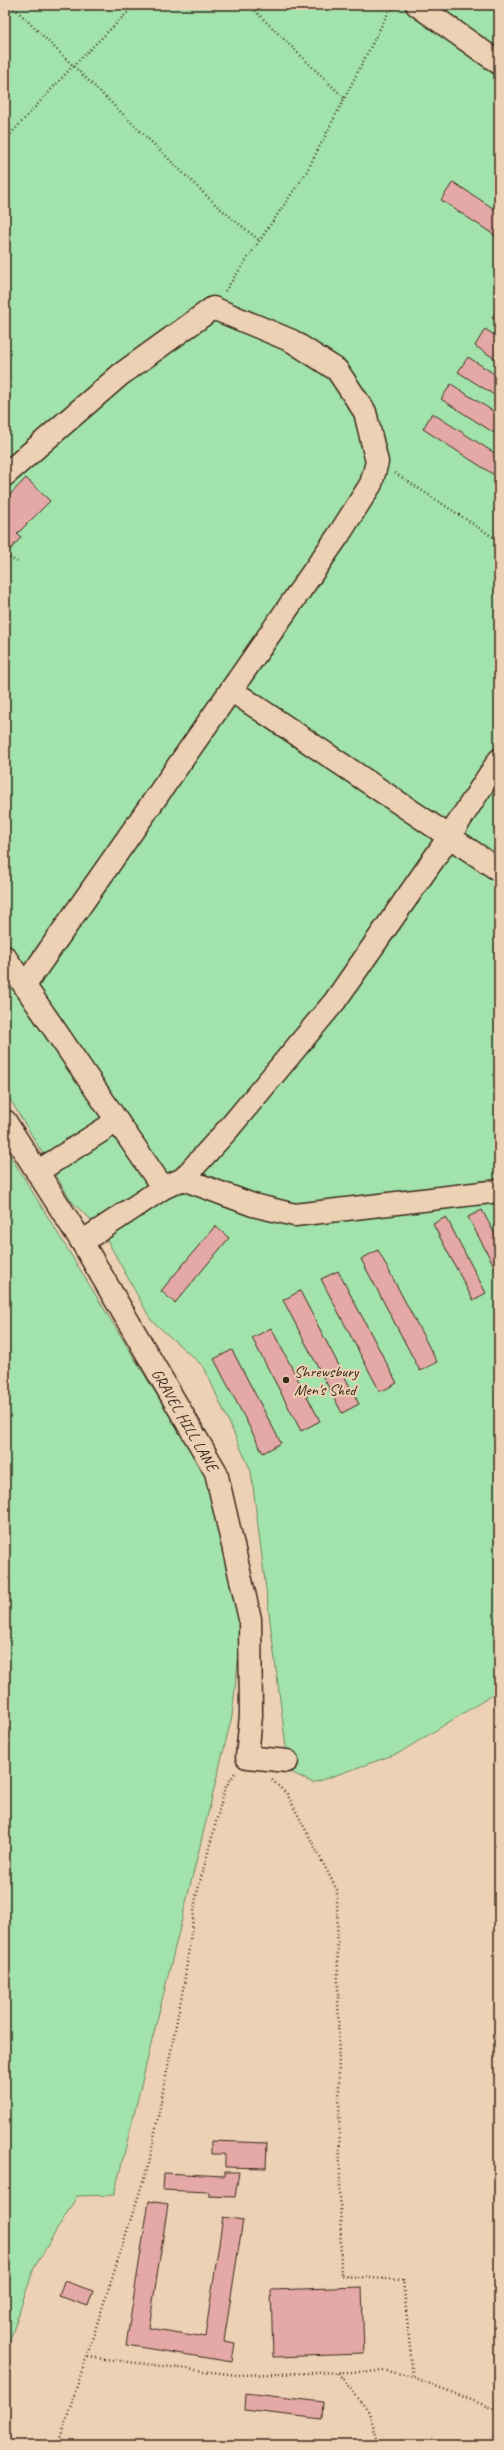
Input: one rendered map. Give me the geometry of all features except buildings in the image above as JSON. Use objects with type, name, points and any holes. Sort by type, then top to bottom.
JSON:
[{"type":"street","points":[[417,5],[499,63]]},
{"type":"street","points":[[5,475],[120,375],[213,308],[292,341],[337,370],[365,412],[377,462],[371,484],[342,530],[25,985]]},
{"type":"street","points":[[231,690],[499,870]]},
{"type":"street","points":[[82,1242],[162,1188],[183,1179],[230,1126],[335,1001],[449,837],[499,760]]},
{"type":"street","points":[[5,957],[162,1188]]},
{"type":"street","name":"GRAVEL HILL LANE","points":[[5,1121],[82,1242],[216,1472],[250,1619],[251,1715],[247,1756]]},
{"type":"street","points":[[37,1172],[117,1121]]},
{"type":"street","points":[[183,1179],[253,1206],[295,1215],[499,1191]]},
{"type":"street","points":[[247,1756],[287,1760]]},
{"type":"path","points":[[10,5],[216,205],[260,241]]},
{"type":"path","points":[[5,140],[72,66],[135,5]]},
{"type":"path","points":[[249,5],[345,99]]},
{"type":"path","points":[[213,308],[306,173],[388,13],[398,5]]},
{"type":"path","points":[[377,462],[499,541]]},
{"type":"path","points":[[5,565],[10,558],[17,562]]},
{"type":"path","points":[[58,2445],[88,2356],[149,2163],[184,1984],[198,1889],[225,1788],[247,1756]]},
{"type":"path","points":[[270,1778],[287,1794],[337,1890],[342,2276],[403,2280],[413,2377]]},
{"type":"path","points":[[88,2356],[237,2375],[388,2371],[413,2377],[499,2411]]},
{"type":"path","points":[[337,2372],[369,2412],[379,2445]]},
{"type":"green space","points":[[5,5],[499,5],[499,1691],[399,1753],[313,1783],[289,1771],[251,1471],[204,1367],[151,1320],[101,1229],[72,1202],[5,1091]]},
{"type":"green space","points":[[5,1147],[207,1477],[242,1625],[232,1716],[114,2195],[77,2196],[34,2268],[5,2355]]},
{"type":"place","name":"Shrewsbury Men's Shed","points":[[286,1380]]}]
